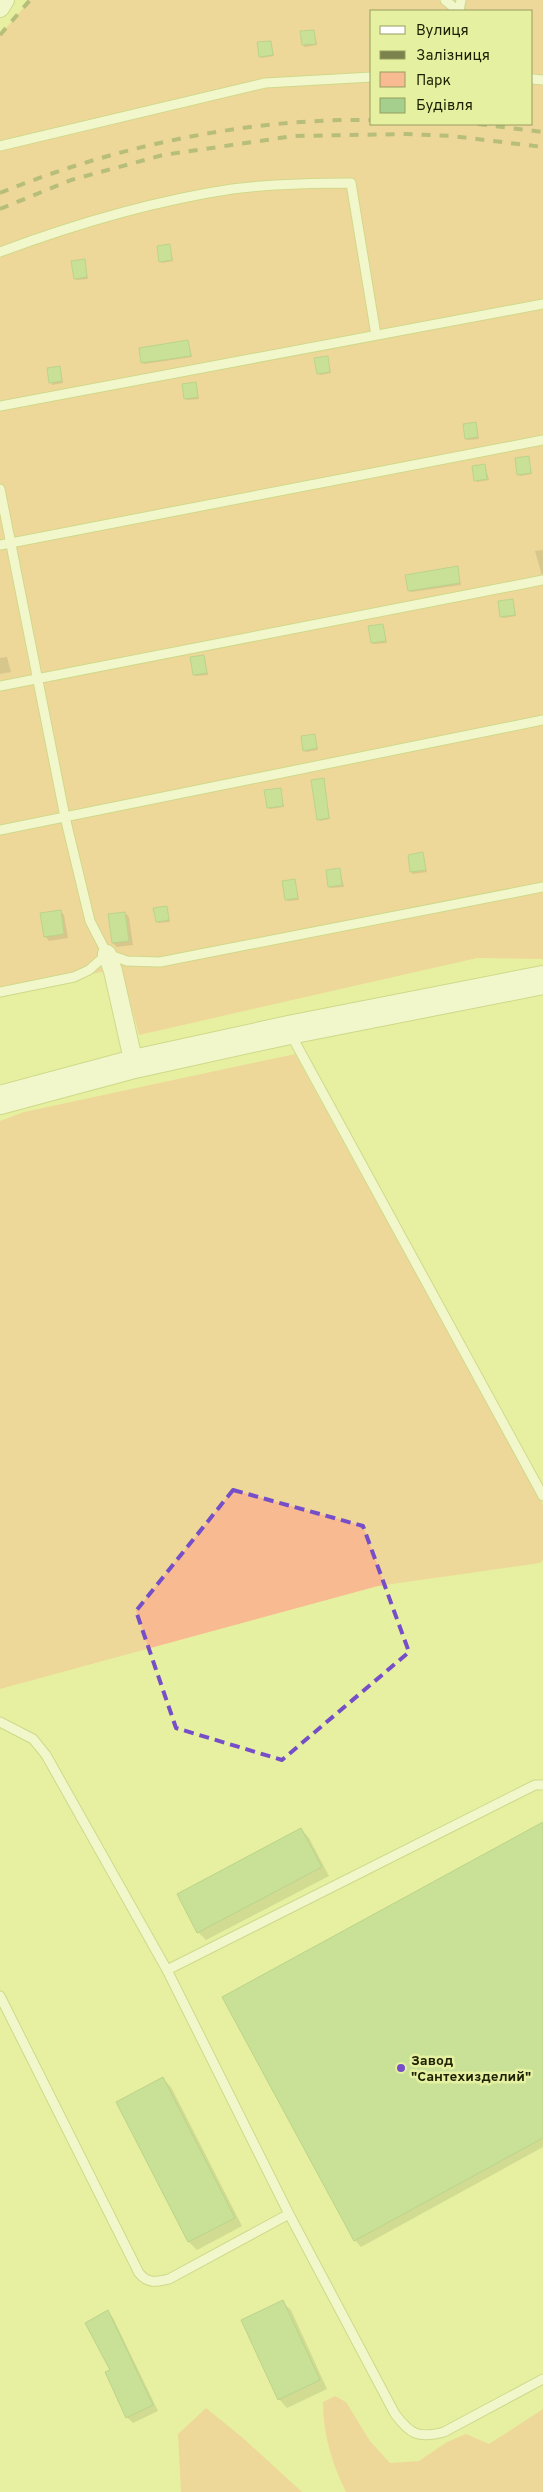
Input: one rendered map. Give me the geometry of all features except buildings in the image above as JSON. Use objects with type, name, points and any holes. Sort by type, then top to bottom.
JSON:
[{"type":"main road","points":[[0,1100],[134,1064],[289,1030],[543,980]]},
{"type":"street","points":[[0,8],[5,0]]},
{"type":"street","points":[[107,954],[113,971],[129,1052],[134,1064]]},
{"type":"lane","points":[[446,0],[457,10]]},
{"type":"lane","points":[[0,146],[265,83],[370,77]]},
{"type":"lane","points":[[0,252],[89,221],[177,200],[233,189],[292,184],[350,183],[376,335]]},
{"type":"lane","points":[[0,406],[543,304]]},
{"type":"lane","points":[[0,544],[543,440]]},
{"type":"lane","points":[[0,489],[65,817],[90,921],[107,954],[127,961],[160,962],[543,887]]},
{"type":"lane","points":[[0,686],[543,580]]},
{"type":"lane","points":[[0,830],[543,720]]},
{"type":"lane","points":[[0,992],[74,977],[89,970],[107,954]]},
{"type":"lane","points":[[289,1030],[543,1496]]},
{"type":"lane","points":[[0,1722],[33,1739],[46,1755],[167,1970],[289,2214],[395,2414],[407,2430],[425,2435],[444,2432],[543,2379]]},
{"type":"lane","points":[[167,1970],[535,1786],[543,1785]]},
{"type":"lane","points":[[0,1996],[144,2280],[154,2282],[168,2279],[289,2214]]},
{"type":"highlighted area","points":[[233,1490],[363,1526],[409,1652],[282,1760],[176,1728],[136,1611]]},
{"type":"green space","points":[[30,0],[543,0],[543,959],[477,958],[139,1035],[121,968],[0,993],[0,35]]},
{"type":"green space","points":[[295,1054],[543,1505],[543,1560],[540,1563],[378,1586],[0,1689],[0,1121],[24,1112]]},
{"type":"green space","points":[[335,2396],[346,2402],[370,2441],[390,2463],[419,2461],[447,2442],[466,2434],[489,2444],[543,2409],[543,2492],[346,2492],[333,2460],[323,2414],[323,2402]]},
{"type":"green space","points":[[206,2408],[243,2438],[302,2492],[181,2492],[178,2434]]},
{"type":"railway","points":[[0,35],[30,0]]},
{"type":"railway","points":[[0,193],[89,161],[183,138],[278,124],[370,120]]},
{"type":"railway","points":[[486,125],[543,132]]},
{"type":"railway","points":[[0,209],[71,180],[163,155],[294,136],[407,134],[452,136],[543,147]]},
{"type":"place","name":"Завод \"Сантехизделий\"","points":[[401,2068]]}]
